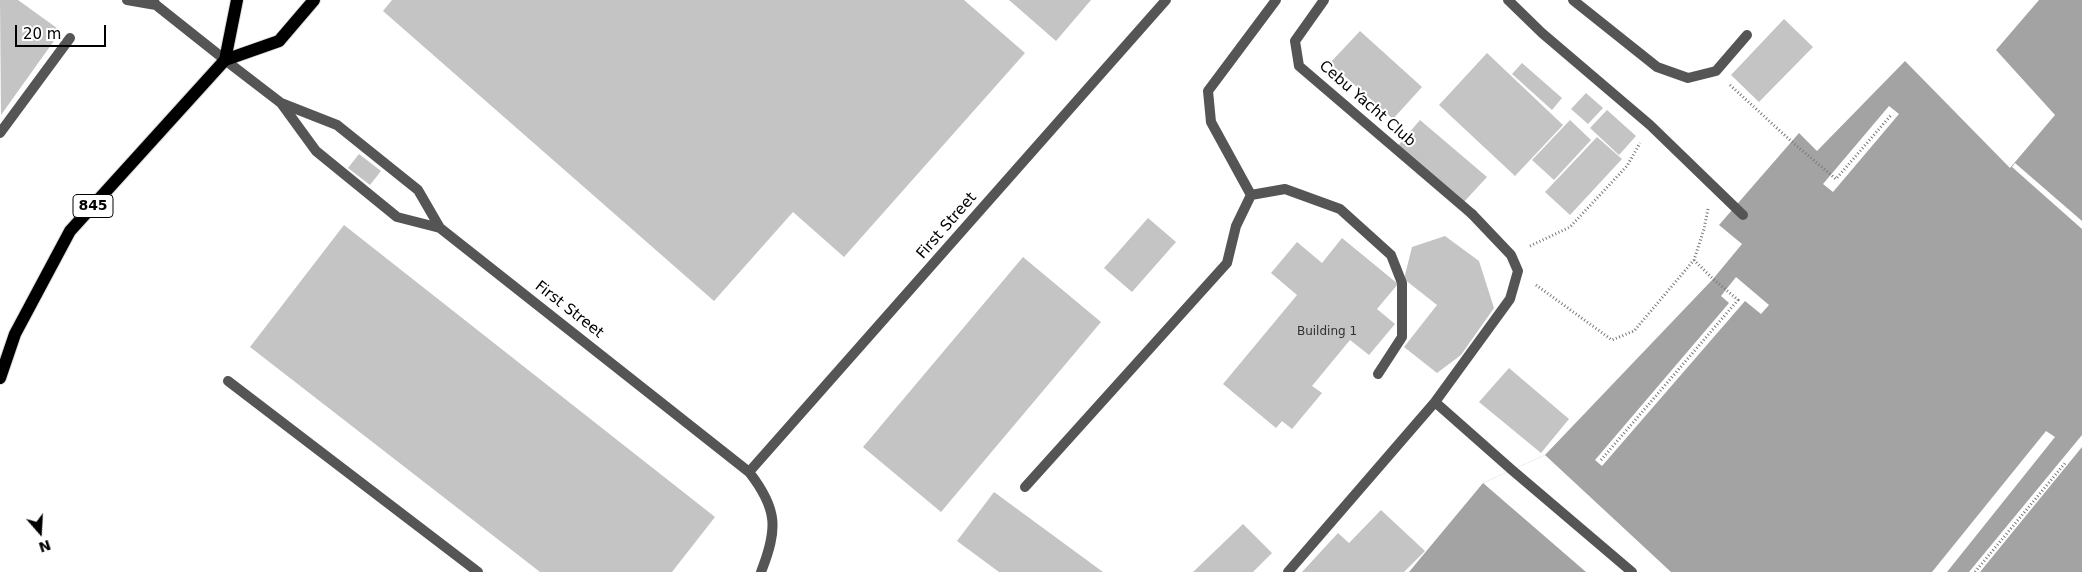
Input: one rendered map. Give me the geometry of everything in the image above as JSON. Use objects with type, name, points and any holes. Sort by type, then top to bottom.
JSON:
[{"type":"main road","name":"845","points":[[225,60],[237,0]]},
{"type":"main road","name":"845","points":[[0,378],[15,334],[70,231],[225,60],[279,41],[314,0]]},
{"type":"street","name":"First Street","points":[[127,0],[154,3],[281,103],[337,125],[418,190],[440,228],[749,472],[761,487],[767,499],[774,528],[769,551],[761,572]]},
{"type":"street","name":"First Street","points":[[749,472],[1166,0]]},
{"type":"street","points":[[1251,195],[1211,122],[1208,91],[1276,0]]},
{"type":"street","name":"Cebu Yacht Club","points":[[1324,0],[1295,41],[1299,66],[1472,214],[1511,254]]},
{"type":"street","points":[[1508,0],[1542,33],[1650,126],[1743,215]]},
{"type":"street","points":[[1573,0],[1658,67],[1688,78],[1716,71],[1747,35]]},
{"type":"street","points":[[0,133],[70,38]]},
{"type":"street","name":"First Street","points":[[281,103],[316,151],[397,217],[440,228]]},
{"type":"street","points":[[1251,195],[1285,189],[1340,209],[1391,255],[1402,283],[1402,337],[1378,374]]},
{"type":"street","points":[[1025,487],[1227,262],[1236,226],[1251,195]]},
{"type":"street","points":[[1288,572],[1435,402],[1510,299],[1518,271],[1511,254]]},
{"type":"street","points":[[228,381],[478,572]]},
{"type":"street","points":[[1435,402],[1632,572]]},
{"type":"path","points":[[1716,71],[1791,141],[1836,179],[1892,114]]},
{"type":"path","points":[[1511,254],[1570,227],[1628,166],[1650,126]]},
{"type":"path","points":[[1518,271],[1564,307],[1612,340],[1634,331],[1694,260],[1704,229],[1712,186]]},
{"type":"path","points":[[1601,460],[1738,300],[1694,260]]},
{"type":"path","points":[[1975,572],[2066,462]]},
{"type":"shaded area","points":[[2039,0],[2082,0],[2082,572],[1409,572],[1483,483],[1545,455],[1713,279],[1742,244],[1719,225],[1799,133],[1817,151],[1905,61],[2010,168],[2055,115],[1996,50]]},
{"type":"pier","points":[[1889,106],[1899,114],[1833,192],[1823,184]]},
{"type":"pier","points":[[2015,163],[2082,221],[2082,229],[2012,167]]},
{"type":"pier","points":[[1736,277],[1769,305],[1761,314],[1745,301],[1602,466],[1595,460],[1729,303],[1721,296]]},
{"type":"pier","points":[[2046,431],[2055,437],[1947,572],[1932,572]]},
{"type":"pier","points":[[2082,435],[2082,447],[1980,572],[1969,572]]},
{"type":"pier","points":[[1545,455],[1671,572],[1586,572],[1483,483]]},
{"type":"building","points":[[0,0],[18,0],[61,31],[1,115]]},
{"type":"building","points":[[392,0],[964,0],[1025,53],[844,257],[793,212],[714,301],[383,11]]},
{"type":"building","points":[[1009,0],[1091,0],[1056,41]]},
{"type":"building","points":[[1784,19],[1813,47],[1759,102],[1731,75]]},
{"type":"building","points":[[1360,31],[1422,87],[1393,119],[1330,63]]},
{"type":"building","points":[[1487,53],[1563,125],[1515,176],[1439,105]]},
{"type":"building","points":[[1522,63],[1562,98],[1552,110],[1512,74]]},
{"type":"building","points":[[1586,93],[1603,108],[1588,124],[1571,109]]},
{"type":"building","points":[[1607,110],[1636,136],[1619,155],[1590,128]]},
{"type":"building","points":[[1420,120],[1487,177],[1462,204],[1396,148]]},
{"type":"building","points":[[1570,120],[1591,140],[1554,180],[1532,160]]},
{"type":"building","points":[[1597,137],[1622,159],[1570,215],[1545,192]]},
{"type":"building","points":[[359,154],[381,171],[370,185],[348,168]]},
{"type":"building","points":[[1148,218],[1176,242],[1132,292],[1104,268]]},
{"type":"building","points":[[344,225],[715,517],[672,572],[540,572],[250,347]]},
{"type":"building","points":[[1445,236],[1479,261],[1494,308],[1461,355],[1437,373],[1404,347],[1437,305],[1404,279],[1412,247]]},
{"type":"building","points":[[1342,238],[1398,284],[1377,309],[1395,324],[1369,355],[1350,340],[1312,386],[1322,393],[1292,429],[1282,421],[1276,428],[1223,384],[1297,295],[1271,273],[1297,242],[1322,263]]},
{"type":"building","points":[[1023,257],[1101,322],[941,512],[863,447]]},
{"type":"building","points":[[1509,368],[1569,419],[1541,453],[1479,402]]},
{"type":"building","points":[[994,492],[1103,572],[999,572],[957,541]]},
{"type":"building","points":[[1381,510],[1425,551],[1404,572],[1302,572],[1338,533],[1349,543]]},
{"type":"building","points":[[1243,524],[1272,553],[1253,572],[1193,572]]}]
